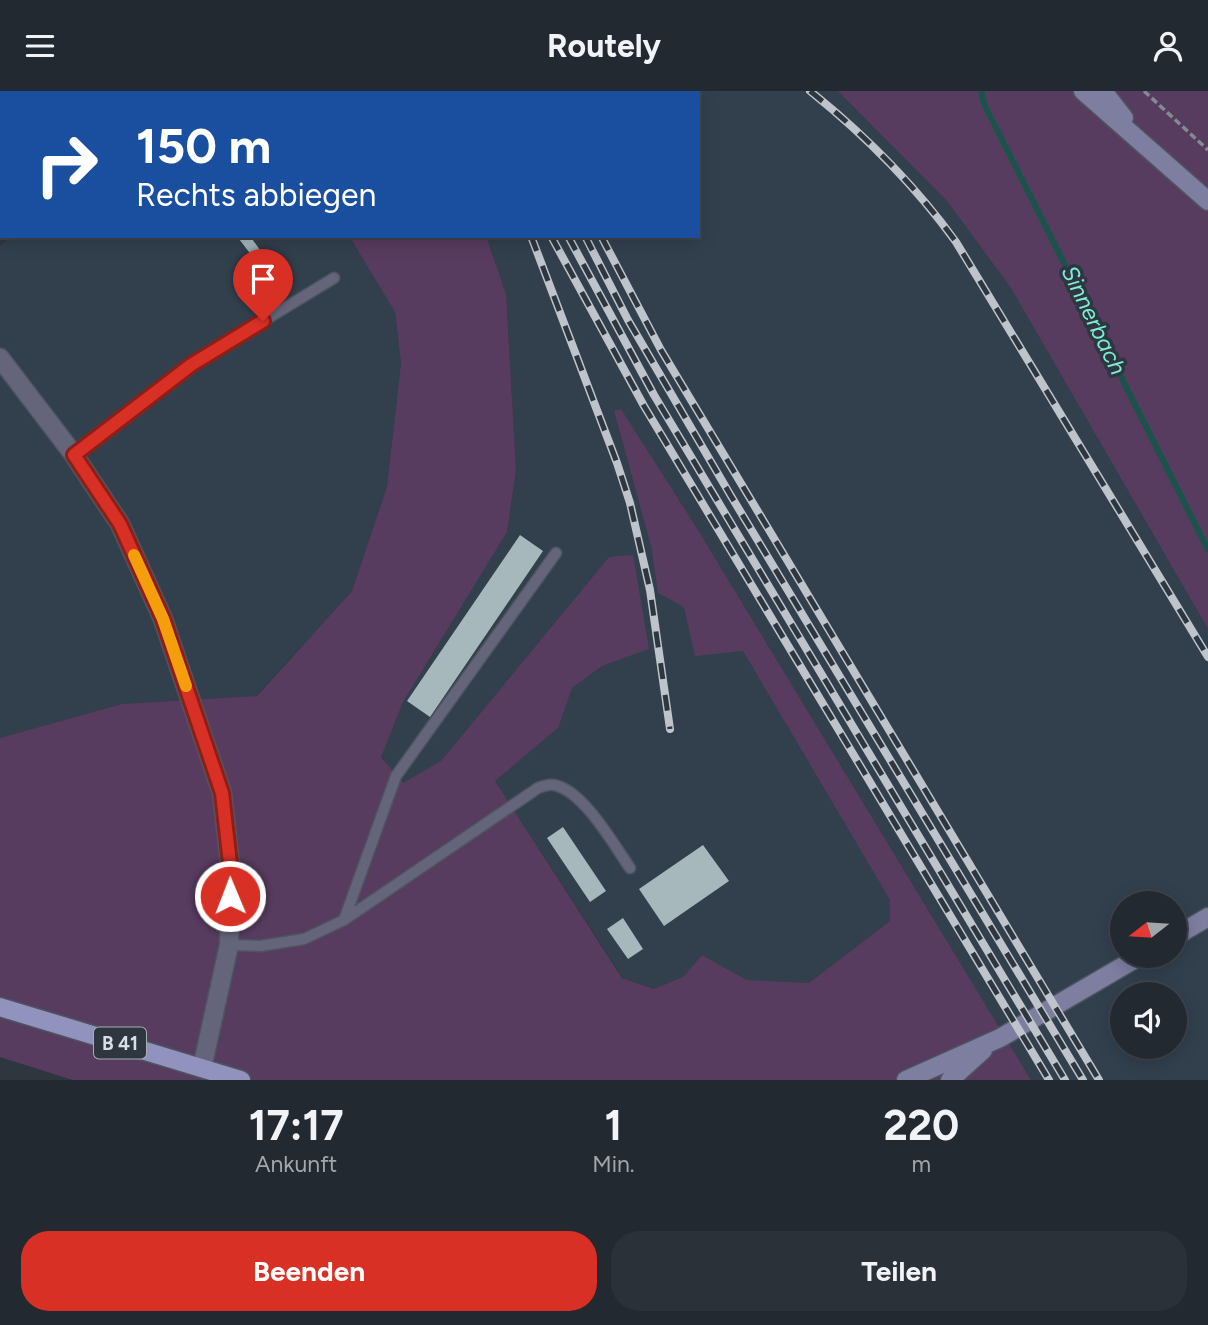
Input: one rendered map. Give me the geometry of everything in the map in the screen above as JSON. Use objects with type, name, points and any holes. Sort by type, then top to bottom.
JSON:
[{"type":"main road","points":[[1083,91],[1208,201]]},
{"type":"main road","points":[[1103,91],[1148,148]]},
{"type":"main road","points":[[1187,929],[1208,917]]},
{"type":"main road","points":[[906,1080],[1000,1038],[1120,968]]},
{"type":"main road","name":"B 41","points":[[0,1007],[201,1074],[240,1080]]},
{"type":"main road","points":[[950,1080],[1000,1038]]},
{"type":"main road","points":[[936,1080],[965,1065]]},
{"type":"street","points":[[0,358],[74,455],[120,524],[163,619],[222,793],[231,872],[229,945],[201,1074]]},
{"type":"lane","points":[[74,455],[191,365],[334,278]]},
{"type":"lane","points":[[344,920],[396,776],[556,553]]},
{"type":"lane","points":[[229,945],[260,946],[304,939],[344,920],[538,787],[553,784],[569,791],[590,812],[631,868]]},
{"type":"path","points":[[1144,91],[1208,150]]},
{"type":"shaded area","points":[[700,91],[838,91],[947,201],[1011,288],[1208,629],[1208,1080],[1031,1080],[698,530],[621,409],[614,412],[651,546],[658,593],[684,606],[743,651],[890,900],[890,921],[809,983],[747,980],[702,955],[683,977],[654,989],[623,978],[495,781],[558,728],[572,688],[602,666],[648,649],[609,557],[441,761],[402,784],[381,756],[403,702],[507,532],[516,470],[506,294],[487,238],[700,238]]},
{"type":"shaded area","points":[[838,91],[1208,91],[1208,629],[1011,288],[947,201]]},
{"type":"shaded area","points":[[10,238],[350,238],[395,312],[401,363],[387,487],[352,591],[256,696],[122,704],[0,738],[0,246]]},
{"type":"shaded area","points":[[350,238],[487,238],[506,294],[516,470],[507,532],[403,702],[381,757],[403,783],[441,761],[609,557],[633,555],[649,649],[602,666],[572,688],[558,728],[495,781],[622,978],[654,989],[683,977],[702,955],[747,980],[809,983],[890,921],[890,900],[743,651],[695,656],[684,607],[658,593],[651,546],[614,411],[621,409],[698,530],[1031,1080],[73,1080],[0,1057],[0,738],[122,704],[257,696],[352,591],[387,487],[401,363],[395,312]]},
{"type":"building","points":[[251,238],[260,250],[252,256],[239,239]]},
{"type":"building","points":[[258,266],[283,299],[267,311],[242,278]]},
{"type":"building","points":[[520,535],[543,551],[430,717],[407,701]]},
{"type":"building","points":[[563,827],[606,891],[590,902],[547,838]]},
{"type":"building","points":[[703,845],[729,881],[664,926],[639,889]]},
{"type":"building","points":[[623,918],[643,949],[628,959],[607,929]]},
{"type":"waterway","name":"Sinnerbach","points":[[981,91],[984,104],[1208,550]]},
{"type":"railway","points":[[810,91],[851,125],[888,162],[956,242],[1208,657]]},
{"type":"railway","points":[[532,238],[630,503],[650,590],[670,729]]},
{"type":"railway","points":[[552,238],[644,406],[1049,1080]]},
{"type":"railway","points":[[569,238],[654,395],[1065,1080]]},
{"type":"railway","points":[[586,238],[628,320],[731,496],[1083,1080]]},
{"type":"railway","points":[[602,238],[661,350],[1099,1080]]},
{"type":"slow traffic","points":[[134,555],[163,619],[186,686]]},
{"type":"route","points":[[230,896],[231,872],[222,793],[163,619],[120,524],[74,455],[191,365],[263,321]]}]
